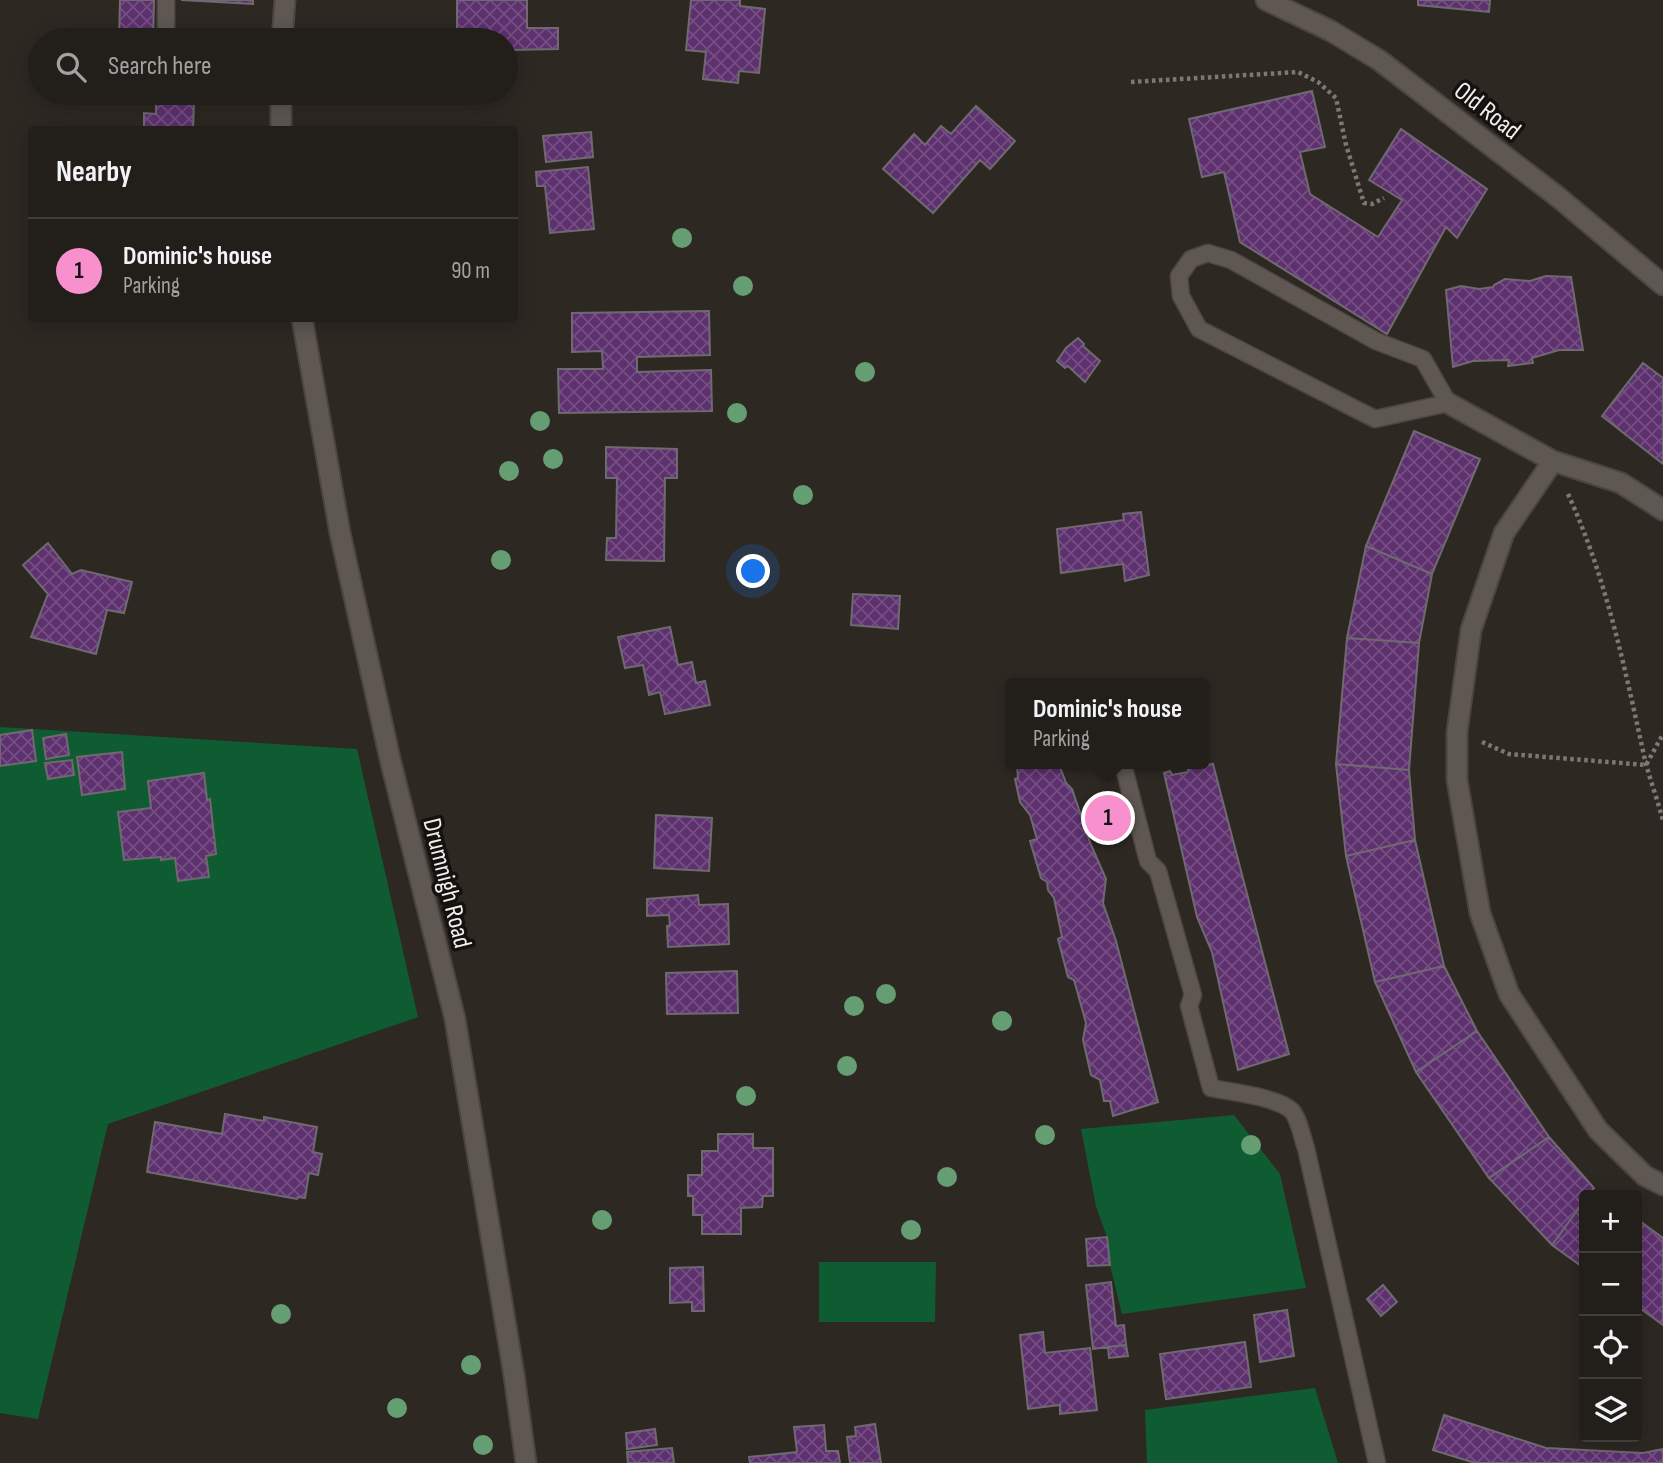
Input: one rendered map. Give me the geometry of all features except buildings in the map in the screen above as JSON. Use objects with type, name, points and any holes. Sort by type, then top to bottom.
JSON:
[{"type":"street","points":[[283,28],[285,0]]},
{"type":"street","name":"Old Road","points":[[1266,0],[1331,31],[1379,60],[1558,197],[1663,285]]},
{"type":"street","points":[[281,105],[281,126]]},
{"type":"street","name":"Drumnigh Road","points":[[303,322],[343,546],[390,759],[455,1019],[526,1463]]},
{"type":"street","points":[[1448,403],[1553,461],[1621,483],[1663,510]]},
{"type":"street","points":[[1553,461],[1504,533],[1471,630],[1457,732],[1457,780],[1480,913],[1509,994],[1598,1130],[1645,1176],[1663,1185]]},
{"type":"lane","points":[[166,0],[166,28]]},
{"type":"lane","points":[[1208,253],[1231,260],[1376,341],[1423,359],[1448,403],[1375,419],[1199,329],[1181,296],[1178,276],[1191,259],[1208,253]]},
{"type":"lane","points":[[1124,769],[1148,861],[1157,871],[1193,995],[1189,1006],[1210,1088],[1279,1103],[1292,1111],[1299,1128],[1306,1148],[1377,1463]]},
{"type":"path","points":[[1130,82],[1298,72],[1318,82],[1336,98],[1346,145],[1364,203],[1372,204],[1384,198]]},
{"type":"path","points":[[1553,461],[1583,528],[1614,621],[1646,765],[1663,821]]},
{"type":"path","points":[[1457,732],[1509,754],[1646,765]]},
{"type":"path","points":[[1646,765],[1663,734]]},
{"type":"green space","points":[[0,727],[357,749],[418,1017],[108,1124],[38,1419],[0,1413]]},
{"type":"green space","points":[[1234,1115],[1280,1174],[1306,1288],[1122,1314],[1081,1129]]},
{"type":"green space","points":[[819,1262],[936,1262],[935,1322],[819,1322]]},
{"type":"green space","points":[[1315,1388],[1338,1463],[1147,1463],[1145,1410]]},
{"type":"place","name":"Dominic's house","points":[[1108,818]]}]
